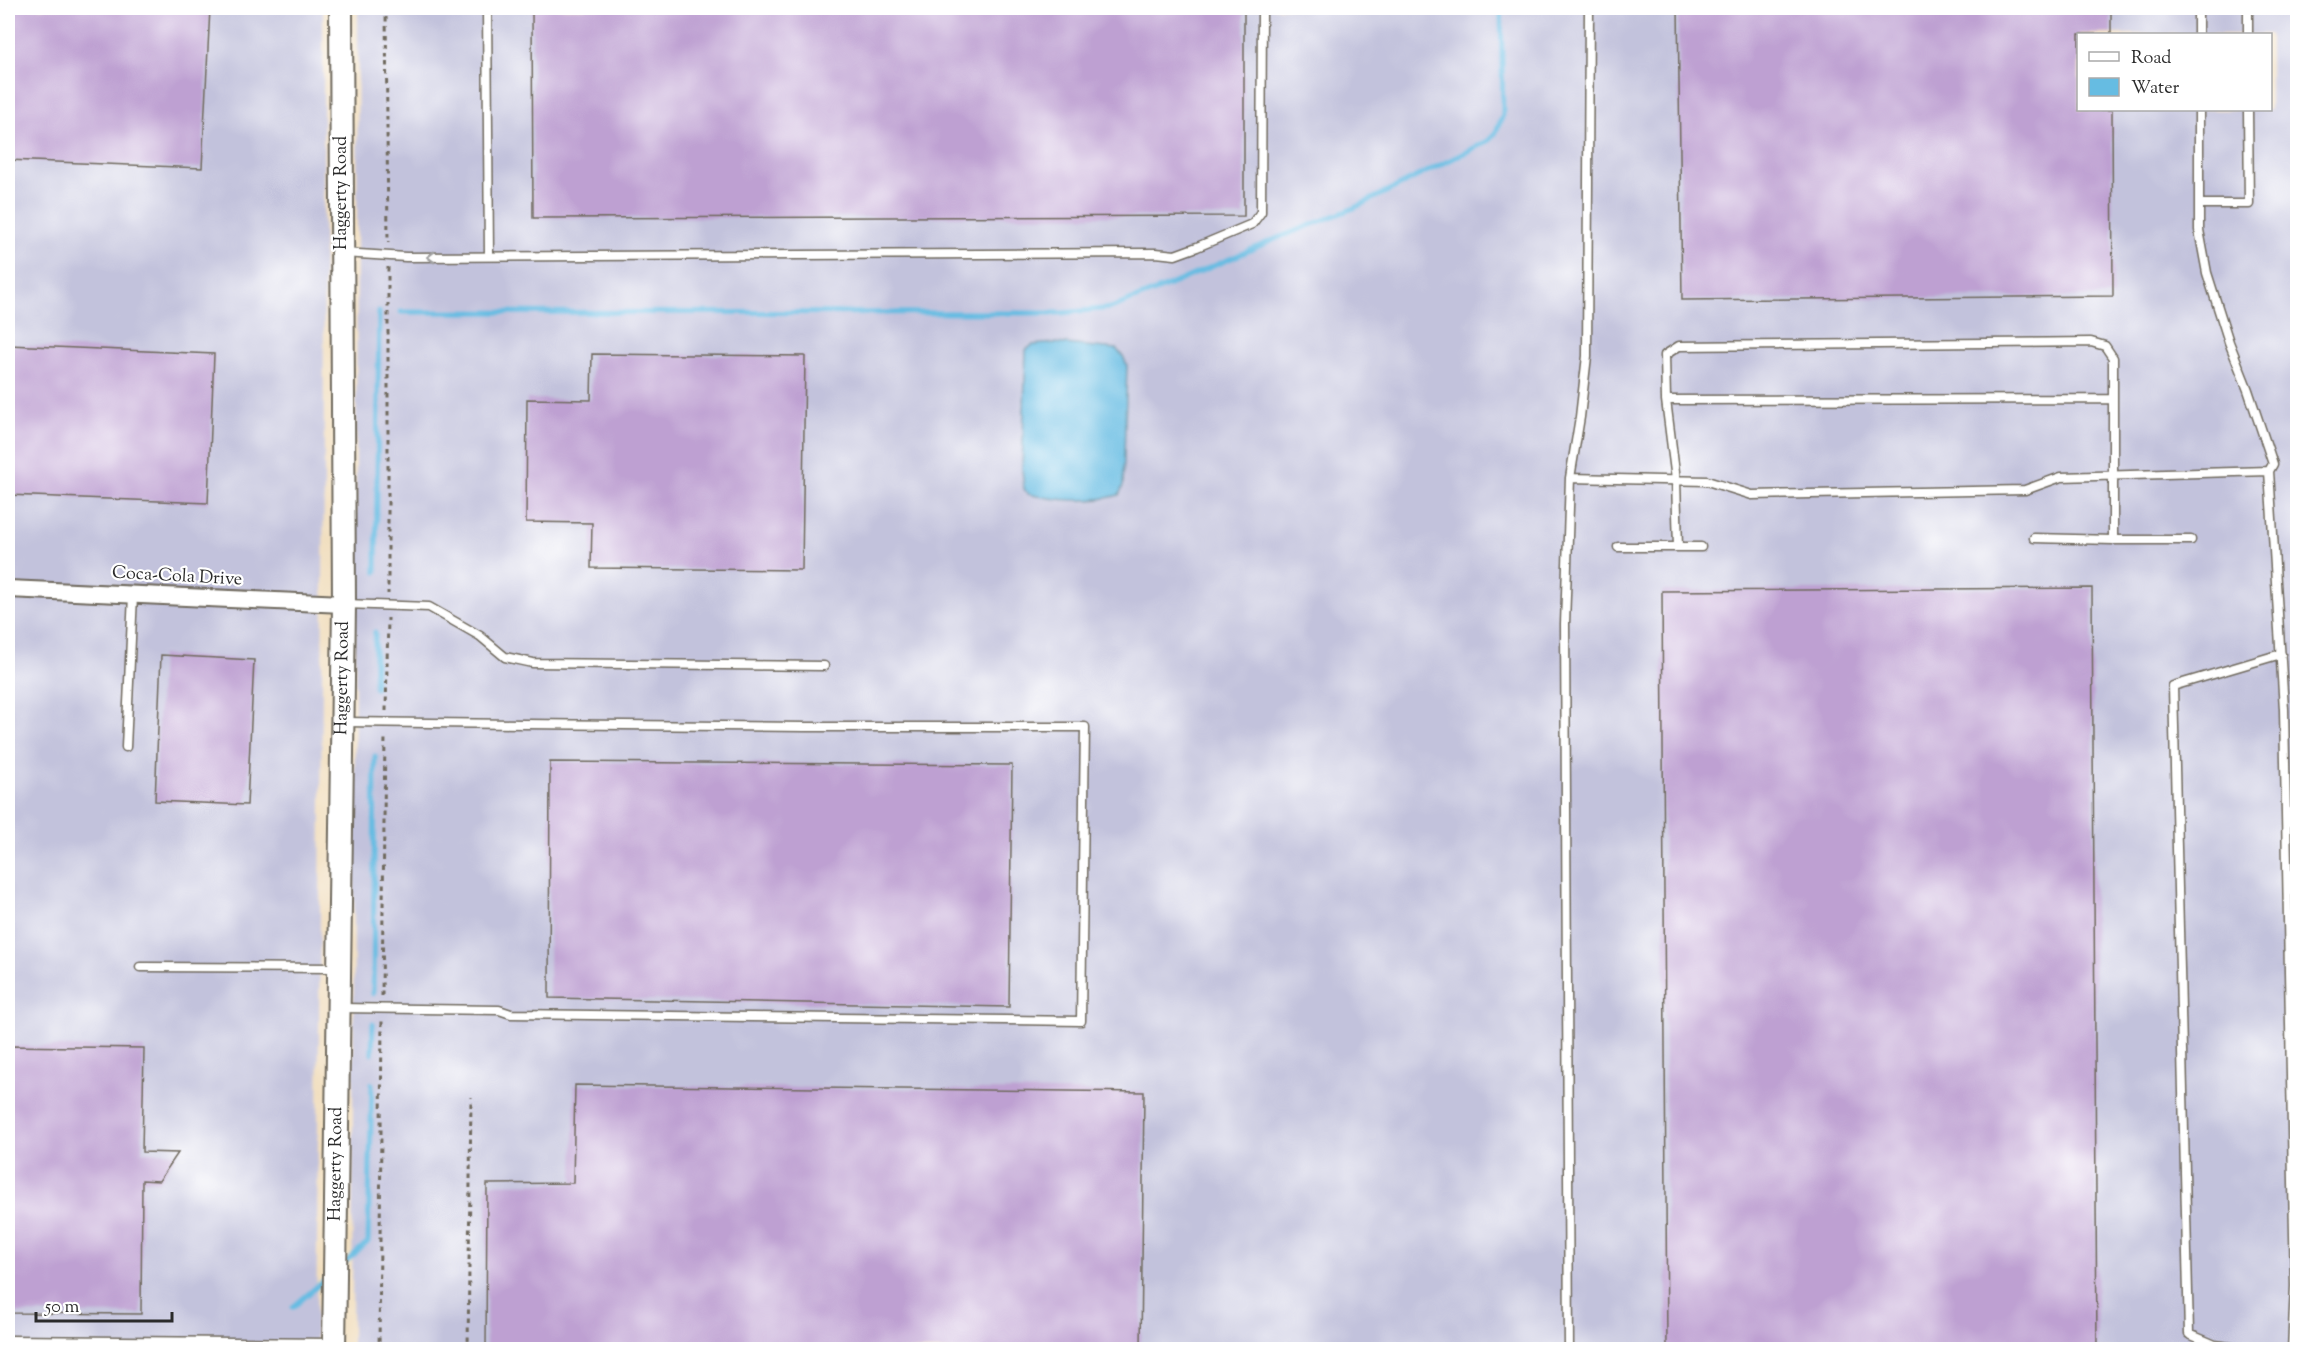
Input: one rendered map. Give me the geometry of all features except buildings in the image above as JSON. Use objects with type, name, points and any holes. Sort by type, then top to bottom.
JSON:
[{"type":"main road","name":"Haggerty Road","points":[[334,1346],[344,604],[341,8]]},
{"type":"street","name":"Coca-Cola Drive","points":[[8,589],[344,604]]},
{"type":"lane","points":[[487,8],[489,256]]},
{"type":"lane","points":[[342,253],[388,256],[1144,253],[1175,255],[1252,224],[1261,212],[1262,8]]},
{"type":"lane","points":[[1569,1350],[1565,624],[1570,478],[1587,356],[1589,8]]},
{"type":"lane","points":[[2198,8],[2198,33]]},
{"type":"lane","points":[[2248,8],[2248,33]]},
{"type":"lane","points":[[2199,111],[2199,230],[2207,273],[2273,464],[2269,471],[2285,720],[2295,1286],[2292,1350]]},
{"type":"lane","points":[[2199,204],[2248,204],[2248,111]]},
{"type":"lane","points":[[1678,547],[1676,480],[1666,400],[1665,355],[1678,346],[2091,342],[2105,346],[2113,358],[2113,540]]},
{"type":"lane","points":[[1666,400],[2113,399]]},
{"type":"lane","points":[[1570,478],[1707,481],[1752,495],[2025,490],[2061,477],[2269,471]]},
{"type":"lane","points":[[2034,538],[2191,540]]},
{"type":"lane","points":[[1618,547],[1701,547]]},
{"type":"lane","points":[[126,747],[134,595]]},
{"type":"lane","points":[[344,604],[429,607],[480,636],[506,657],[532,663],[824,666]]},
{"type":"lane","points":[[2252,1350],[2215,1345],[2189,1334],[2173,686],[2281,654]]},
{"type":"lane","points":[[340,1008],[500,1010],[511,1014],[558,1015],[1081,1021],[1086,727],[806,727],[343,722]]},
{"type":"lane","points":[[140,967],[340,968]]},
{"type":"lane","points":[[8,1340],[334,1346]]},
{"type":"path","points":[[386,8],[388,590]]},
{"type":"path","points":[[379,1350],[388,615]]},
{"type":"path","points":[[468,1350],[471,1097]]},
{"type":"shaded area","points":[[8,8],[323,8],[324,475],[316,1349],[8,1349]]},
{"type":"shaded area","points":[[358,8],[2297,8],[2297,1349],[352,1350]]},
{"type":"water","points":[[1055,343],[1116,349],[1123,356],[1127,366],[1123,486],[1119,495],[1097,499],[1062,500],[1028,494],[1024,489],[1022,469],[1026,350],[1033,345]]},
{"type":"waterway","points":[[401,312],[1062,313],[1111,308],[1354,208],[1488,141],[1495,134],[1503,115],[1501,8]]},
{"type":"waterway","points":[[376,572],[379,312]]},
{"type":"waterway","points":[[375,632],[375,688]]},
{"type":"waterway","points":[[373,994],[375,756]]},
{"type":"waterway","points":[[372,1054],[373,1024]]},
{"type":"waterway","points":[[342,1265],[368,1242],[372,1084]]},
{"type":"waterway","points":[[293,1307],[328,1277]]}]
